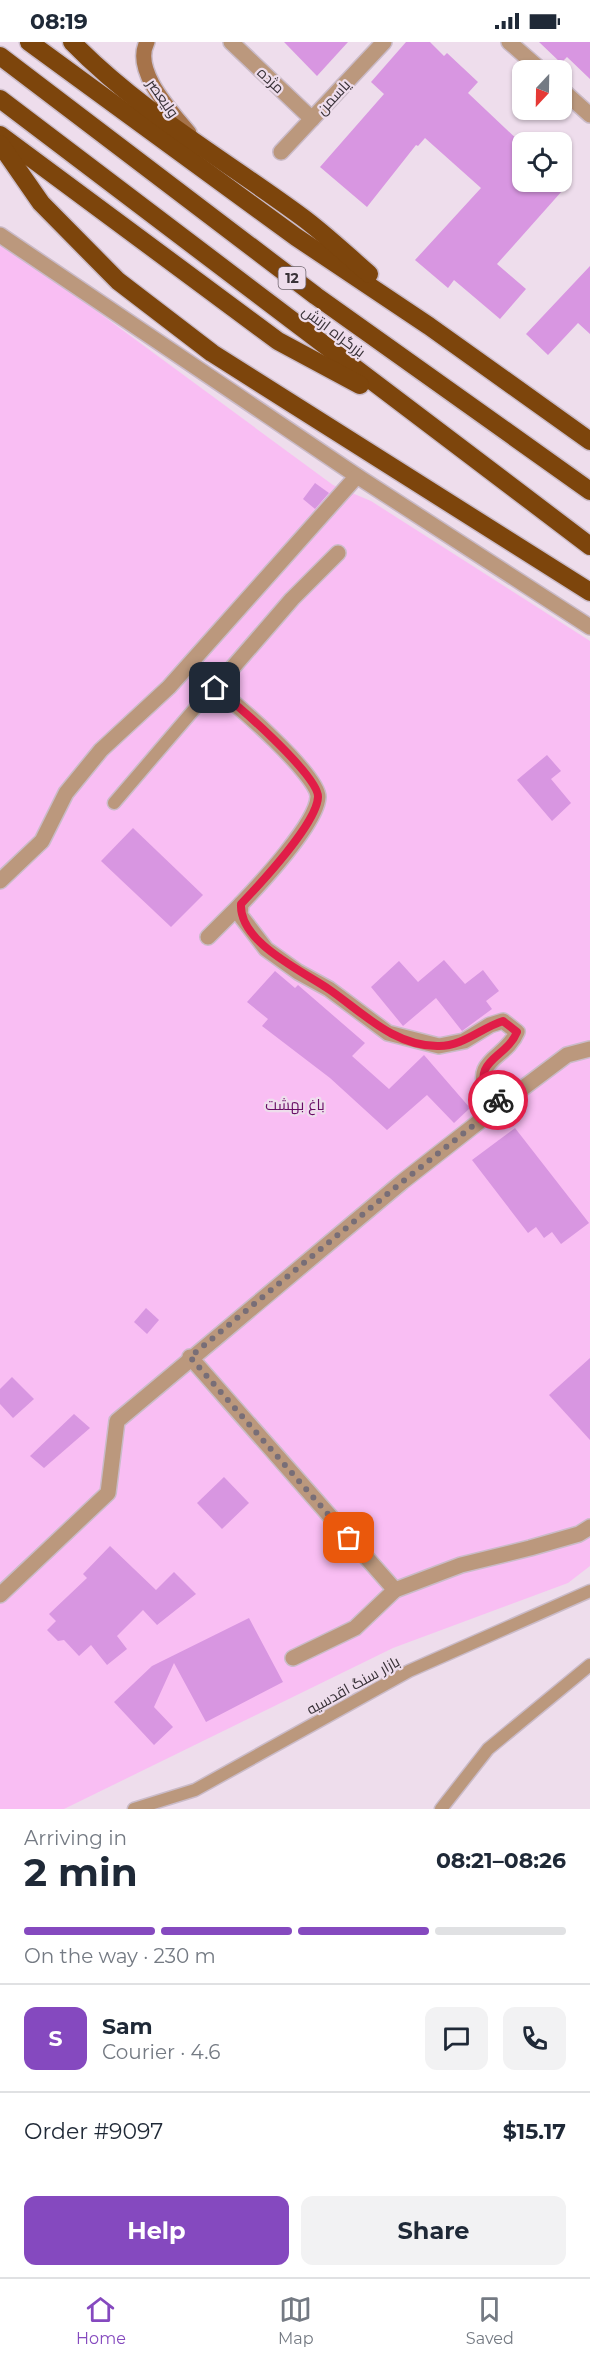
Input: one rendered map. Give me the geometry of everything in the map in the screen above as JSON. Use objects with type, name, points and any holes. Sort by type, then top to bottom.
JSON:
[{"type":"highway","points":[[28,42],[296,237],[429,326],[590,441]]},
{"type":"highway","points":[[72,42],[103,74],[200,148],[303,218],[429,326]]},
{"type":"highway","name":"بزرگراه ارتش","points":[[0,56],[316,296],[590,491]]},
{"type":"highway","name":"بزرگراه ارتش","points":[[0,99],[409,412],[590,546]]},
{"type":"highway","points":[[0,135],[278,341],[409,412]]},
{"type":"highway","points":[[0,144],[41,203],[118,281],[212,353],[590,592]]},
{"type":"main road","name":"ولیعصر","points":[[147,42],[146,71],[159,95],[200,148]]},
{"type":"street","name":"مژده","points":[[231,42],[312,119]]},
{"type":"street","name":"یاسمن","points":[[281,152],[384,42]]},
{"type":"street","points":[[509,42],[530,60]]},
{"type":"street","points":[[572,99],[590,115]]},
{"type":"street","points":[[5,237],[357,476],[590,627]]},
{"type":"street","points":[[0,881],[42,841],[66,793],[100,750],[169,687],[357,476]]},
{"type":"street","points":[[208,938],[265,879],[316,810],[319,794],[311,777],[297,762],[215,688],[292,599],[338,553]]},
{"type":"street","points":[[241,904],[240,915],[266,949],[298,972],[329,988],[388,1033],[439,1046],[464,1041],[490,1025],[503,1021],[517,1032],[513,1042],[487,1064],[482,1076],[488,1095],[503,1102]]},
{"type":"street","points":[[0,1595],[108,1494],[117,1421],[190,1357],[503,1102],[567,1055],[590,1049]]},
{"type":"street","points":[[190,1357],[394,1590]]},
{"type":"street","points":[[293,1658],[356,1628],[394,1590],[461,1565],[579,1534],[590,1527]]},
{"type":"lane","points":[[114,803],[215,688]]},
{"type":"lane","name":"بازار سنگ اقدسیه","points":[[134,1809],[195,1790],[409,1671],[590,1591]]},
{"type":"lane","points":[[441,1809],[488,1749],[590,1665]]},
{"type":"green space","name":"باغ بهشت","points":[[0,240],[333,485],[371,501],[590,641],[590,1566],[568,1583],[393,1648],[64,1809],[0,1809]]},
{"type":"building","points":[[284,42],[348,42],[317,76]]},
{"type":"building","points":[[406,42],[430,42],[444,56],[447,53],[478,82],[468,93],[512,135],[512,192],[561,192],[497,264],[526,289],[500,319],[454,280],[448,288],[415,260],[481,188],[425,138],[418,146],[416,145],[367,207],[320,167],[384,94],[371,82]]},
{"type":"building","points":[[539,42],[590,42],[590,79],[567,57],[564,60],[558,60]]},
{"type":"building","points":[[590,266],[590,334],[578,323],[548,355],[526,334]]},
{"type":"building","points":[[315,483],[329,493],[315,509],[303,499]]},
{"type":"building","points":[[547,755],[561,771],[551,779],[571,803],[552,821],[517,780]]},
{"type":"building","points":[[133,828],[203,895],[171,927],[101,861]]},
{"type":"building","points":[[444,960],[465,984],[483,970],[499,991],[486,1001],[492,1009],[462,1031],[436,998],[403,1026],[371,987],[399,961],[418,982]]},
{"type":"building","points":[[275,971],[295,988],[298,985],[365,1043],[352,1056],[389,1089],[424,1055],[470,1108],[454,1123],[427,1095],[387,1130],[330,1078],[262,1026],[268,1019],[247,1002]]},
{"type":"building","points":[[515,1128],[589,1223],[561,1244],[552,1232],[544,1238],[536,1227],[528,1233],[472,1160]]},
{"type":"building","points":[[146,1308],[159,1320],[147,1334],[134,1322]]},
{"type":"building","points":[[590,1358],[590,1440],[549,1395]]},
{"type":"building","points":[[12,1377],[34,1399],[13,1418],[0,1404],[0,1389]]},
{"type":"building","points":[[74,1414],[90,1428],[44,1468],[30,1456]]},
{"type":"building","points":[[224,1477],[249,1503],[222,1529],[197,1503]]},
{"type":"building","points":[[110,1546],[156,1590],[174,1572],[196,1594],[157,1625],[143,1610],[117,1636],[127,1649],[107,1665],[91,1645],[79,1656],[64,1640],[58,1641],[47,1630],[56,1621],[49,1614],[87,1578],[83,1574]]},
{"type":"building","points":[[249,1618],[283,1682],[206,1722],[174,1663],[154,1707],[173,1727],[154,1745],[114,1702],[152,1666]]},
{"type":"way so far","points":[[349,1538],[190,1357],[503,1102],[498,1100]]},
{"type":"route","points":[[215,688],[229,698],[297,762],[311,777],[319,794],[316,810],[265,879],[241,904],[240,915],[266,949],[298,972],[329,988],[388,1033],[439,1046],[464,1041],[490,1025],[503,1021],[517,1032],[513,1042],[487,1064],[482,1076],[488,1095],[498,1100]]}]
